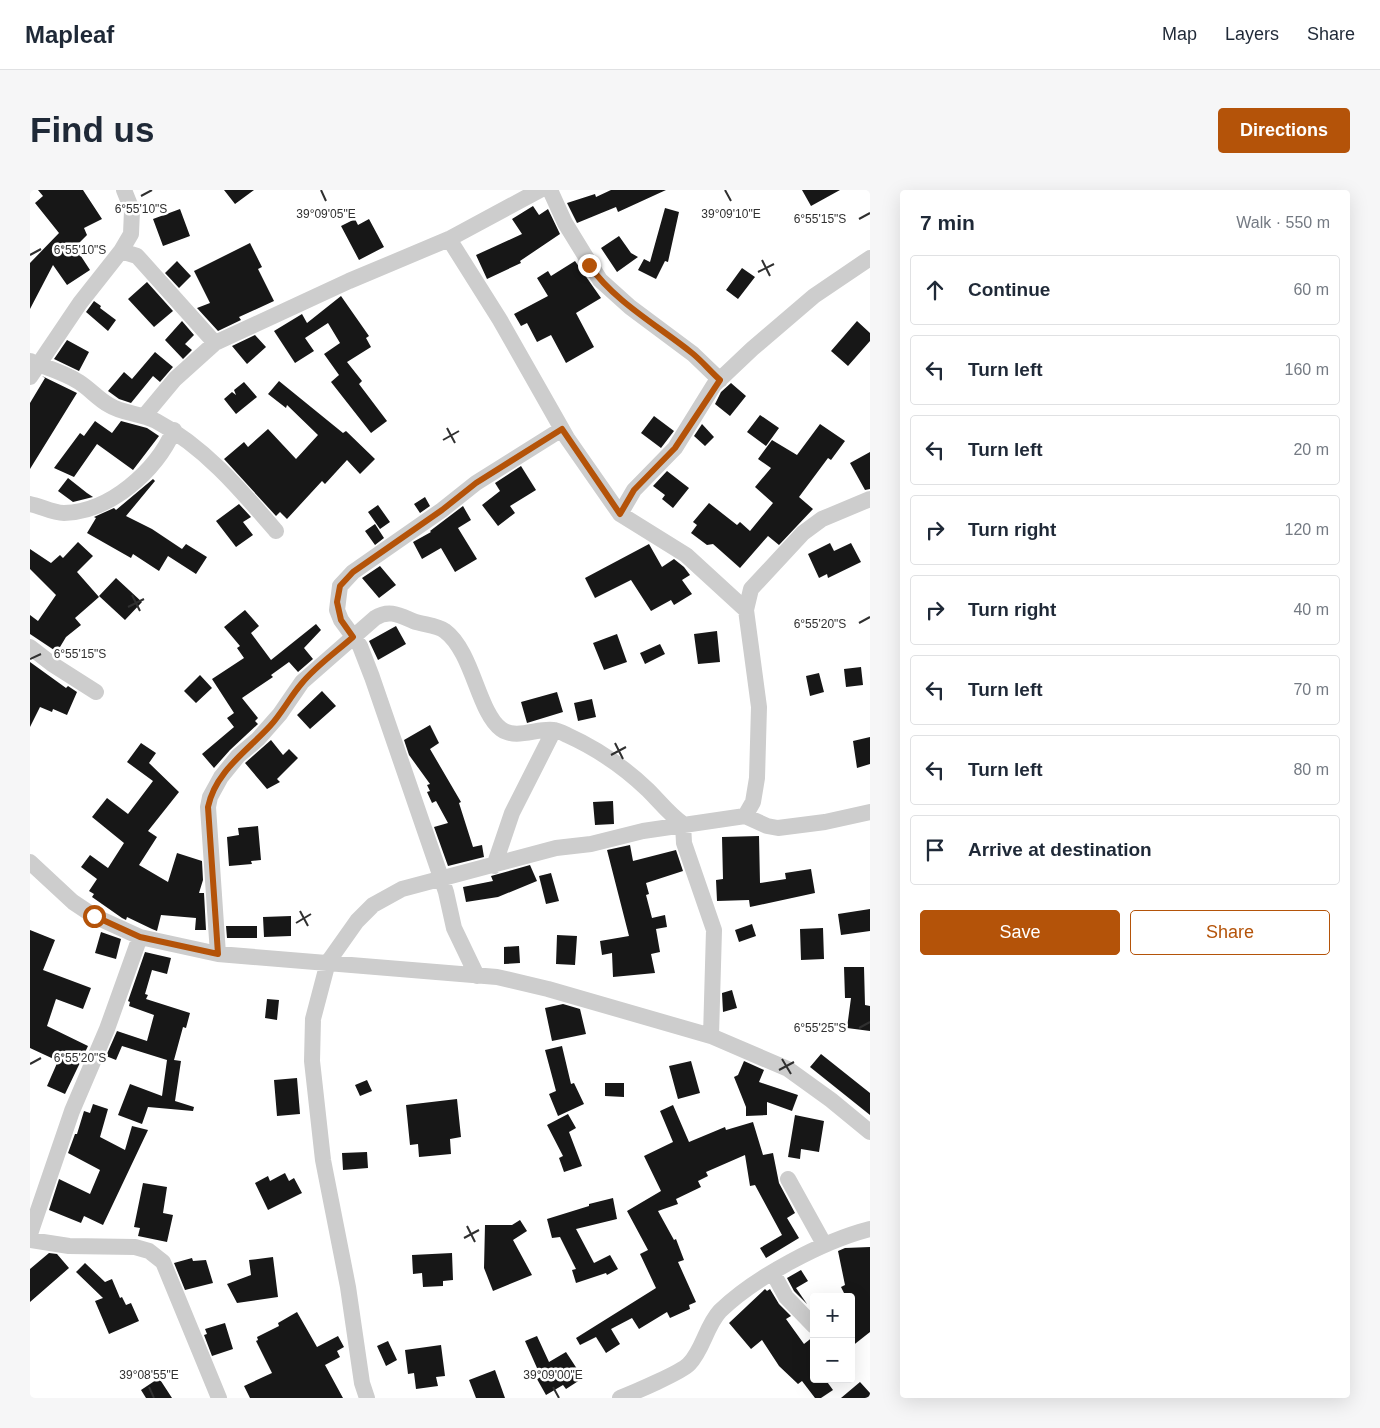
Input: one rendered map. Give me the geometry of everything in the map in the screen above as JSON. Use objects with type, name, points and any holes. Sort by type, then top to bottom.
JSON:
[{"type":"street","points":[[124,190],[132,210],[131,234],[121,251],[33,367],[58,370],[80,382],[108,405],[118,410],[145,415],[174,430],[237,484],[276,531]]},
{"type":"street","points":[[145,415],[175,379],[216,343],[349,281],[449,239],[540,190]]},
{"type":"street","points":[[550,190],[565,223],[600,280],[630,306],[693,354],[720,380]]},
{"type":"street","points":[[449,239],[500,320],[562,429],[620,514],[686,555],[746,610]]},
{"type":"street","points":[[121,251],[137,256],[216,343]]},
{"type":"street","points":[[620,514],[634,490],[675,448],[720,380],[752,349],[814,296],[870,258]]},
{"type":"street","points":[[477,976],[454,928],[446,892],[372,677],[353,637],[341,620],[337,602],[340,586],[353,572],[442,510],[476,483],[562,429]]},
{"type":"street","points":[[30,504],[63,513],[97,506],[116,495],[148,470],[169,441],[174,430]]},
{"type":"street","points":[[745,816],[756,791],[759,707],[746,610],[751,588],[803,533],[822,519],[870,499]]},
{"type":"street","points":[[218,954],[208,807],[210,798],[221,778],[238,756],[258,739],[280,714],[302,682],[384,612],[392,612],[419,623],[440,628],[453,639],[473,675],[489,714],[499,728],[512,733],[554,730],[602,752],[634,777],[672,816],[683,824]]},
{"type":"street","points":[[30,647],[52,664],[96,692]]},
{"type":"street","points":[[494,866],[512,813],[554,730]]},
{"type":"street","points":[[367,1398],[362,1383],[348,1287],[322,1160],[313,1070],[313,1019],[328,962],[357,920],[373,905],[402,889],[494,866],[531,853],[591,844],[642,830],[745,816],[767,826],[778,828],[825,822],[870,812]]},
{"type":"street","points":[[683,824],[684,843],[714,930],[711,1036]]},
{"type":"street","points":[[30,862],[73,902],[94,916],[140,937],[218,954],[497,977],[548,989],[711,1036],[788,1070],[831,1100],[870,1132]]},
{"type":"street","points":[[30,1234],[72,1111],[107,1029],[140,937]]},
{"type":"street","points":[[788,1179],[824,1244]]},
{"type":"street","points":[[620,1398],[689,1365],[719,1312],[756,1282],[824,1244],[870,1229]]},
{"type":"street","points":[[30,1240],[69,1246],[135,1247],[157,1256],[163,1262],[219,1398]]},
{"type":"street","points":[[773,1273],[786,1297],[810,1322]]},
{"type":"building","points":[[38,190],[83,190],[102,219],[84,228],[87,235],[75,247],[90,270],[67,285],[53,265],[30,309],[30,263],[59,233],[35,203],[43,196]]},
{"type":"building","points":[[224,190],[254,190],[235,204]]},
{"type":"building","points":[[611,190],[666,190],[618,212],[616,207],[577,223],[567,203],[595,194],[596,197]]},
{"type":"building","points":[[802,190],[840,190],[811,206]]},
{"type":"building","points":[[533,206],[539,215],[548,209],[560,234],[520,261],[521,263],[487,279],[476,255],[522,234],[512,219]]},
{"type":"building","points":[[665,208],[679,212],[668,262],[665,261],[656,279],[638,270],[644,259],[650,262]]},
{"type":"building","points":[[180,209],[190,236],[163,246],[153,219]]},
{"type":"building","points":[[355,219],[358,225],[369,219],[384,247],[359,260],[341,226]]},
{"type":"building","points":[[619,236],[631,253],[638,257],[617,272],[601,248]]},
{"type":"building","points":[[250,243],[262,267],[258,269],[274,301],[239,317],[241,320],[218,331],[197,308],[210,303],[194,271]]},
{"type":"building","points":[[177,261],[191,276],[179,288],[165,273]]},
{"type":"building","points":[[575,261],[601,298],[576,313],[594,347],[566,363],[551,335],[537,342],[527,323],[521,326],[514,314],[548,296],[537,278],[548,271],[551,276]]},
{"type":"building","points":[[742,268],[755,277],[738,299],[726,290]]},
{"type":"building","points":[[147,282],[173,311],[154,327],[128,299]]},
{"type":"building","points":[[341,296],[369,336],[366,338],[371,347],[347,362],[362,381],[359,384],[387,421],[371,433],[331,382],[339,375],[324,354],[340,343],[328,323],[305,338],[314,351],[295,363],[274,331],[302,314],[307,323]]},
{"type":"building","points":[[94,301],[116,320],[108,331],[86,312]]},
{"type":"building","points":[[182,321],[194,335],[185,344],[192,350],[183,359],[165,340]]},
{"type":"building","points":[[857,321],[870,333],[870,341],[848,366],[831,351]]},
{"type":"building","points":[[255,335],[266,347],[247,364],[232,346]]},
{"type":"building","points":[[67,340],[89,352],[79,371],[54,359]]},
{"type":"building","points":[[155,352],[173,367],[160,382],[153,376],[131,403],[119,399],[108,391],[124,372],[132,379]]},
{"type":"building","points":[[42,376],[77,393],[30,469],[30,403],[45,378]]},
{"type":"building","points":[[279,381],[343,433],[346,431],[375,459],[360,474],[347,460],[325,484],[322,481],[287,519],[280,512],[276,516],[224,459],[244,442],[248,447],[268,429],[296,459],[318,435],[287,405],[286,408],[268,394]]},
{"type":"building","points":[[244,382],[257,397],[236,414],[224,399],[232,392],[236,395],[234,390]]},
{"type":"building","points":[[731,383],[746,396],[730,416],[715,404],[721,392]]},
{"type":"building","points":[[760,415],[779,428],[766,446],[747,432]]},
{"type":"building","points":[[654,416],[674,431],[661,448],[641,433]]},
{"type":"building","points":[[95,421],[112,433],[121,421],[147,428],[159,436],[133,470],[97,444],[74,477],[54,468],[80,433],[84,436]]},
{"type":"building","points":[[702,424],[714,437],[705,446],[694,436]]},
{"type":"building","points":[[820,424],[845,441],[831,460],[828,458],[799,497],[813,509],[779,545],[768,536],[740,568],[713,544],[707,545],[691,533],[697,525],[693,522],[709,503],[737,525],[740,522],[750,531],[773,503],[755,487],[771,468],[758,459],[772,440],[797,455]]},
{"type":"building","points":[[870,452],[870,489],[865,490],[850,463]]},
{"type":"building","points":[[521,466],[536,490],[510,506],[515,513],[498,526],[482,505],[500,491],[495,483]]},
{"type":"building","points":[[667,471],[689,488],[673,508],[662,499],[665,495],[653,486]]},
{"type":"building","points":[[68,478],[93,497],[73,502],[58,491]]},
{"type":"building","points":[[153,479],[155,481],[126,516],[152,529],[182,549],[186,544],[207,557],[196,574],[168,556],[159,571],[133,554],[131,558],[87,533],[96,518],[94,517],[114,508],[116,510]]},
{"type":"building","points":[[425,497],[430,506],[420,513],[414,504]]},
{"type":"building","points":[[239,504],[251,517],[243,522],[253,535],[236,547],[216,521]]},
{"type":"building","points":[[378,505],[390,522],[380,529],[368,512]]},
{"type":"building","points":[[463,506],[471,520],[458,528],[477,559],[455,572],[441,548],[422,559],[413,542],[431,532]]},
{"type":"building","points":[[375,524],[384,538],[375,545],[365,531]]},
{"type":"building","points":[[78,542],[93,556],[77,572],[99,597],[75,618],[81,625],[66,637],[57,652],[30,634],[30,615],[38,621],[56,595],[30,569],[30,549],[51,563],[60,555],[63,558]]},
{"type":"building","points":[[830,543],[834,551],[851,543],[861,562],[828,578],[827,574],[819,578],[808,554]]},
{"type":"building","points":[[649,544],[662,567],[674,559],[684,567],[690,575],[682,580],[692,594],[674,605],[671,600],[651,611],[631,580],[595,598],[585,578]]},
{"type":"building","points":[[380,566],[396,585],[379,598],[362,578]]},
{"type":"building","points":[[116,578],[142,602],[125,620],[99,596]]},
{"type":"building","points":[[245,610],[259,626],[251,633],[271,660],[316,624],[321,630],[304,648],[313,659],[298,672],[289,662],[271,675],[273,677],[242,698],[258,718],[255,721],[258,724],[214,768],[202,754],[234,727],[227,718],[234,713],[212,679],[244,658],[237,648],[240,646],[224,627]]},
{"type":"building","points":[[396,626],[406,644],[378,660],[369,641]]},
{"type":"building","points":[[717,631],[720,662],[698,664],[694,634]]},
{"type":"building","points":[[617,634],[627,662],[604,670],[593,643]]},
{"type":"building","points":[[660,644],[665,654],[645,664],[640,653]]},
{"type":"building","points":[[30,662],[66,688],[68,686],[77,692],[67,715],[53,709],[52,712],[40,707],[30,727]]},
{"type":"building","points":[[861,667],[863,685],[846,687],[844,669]]},
{"type":"building","points":[[819,673],[824,692],[810,696],[806,676]]},
{"type":"building","points":[[200,675],[212,688],[196,703],[184,691]]},
{"type":"building","points":[[322,691],[336,706],[310,729],[297,715]]},
{"type":"building","points":[[557,692],[563,712],[527,723],[521,702]]},
{"type":"building","points":[[592,699],[596,717],[578,721],[574,703]]},
{"type":"building","points":[[430,725],[439,743],[430,749],[461,802],[459,803],[473,847],[482,845],[484,857],[448,866],[434,827],[448,823],[436,801],[432,803],[427,792],[430,791],[427,785],[430,784],[409,755],[404,740]]},
{"type":"building","points":[[870,737],[870,764],[857,768],[853,741]]},
{"type":"building","points":[[271,740],[283,755],[289,749],[298,758],[277,779],[280,782],[267,789],[245,763]]},
{"type":"building","points":[[141,743],[156,753],[149,763],[179,792],[148,831],[157,837],[139,865],[168,882],[177,853],[202,861],[203,880],[199,893],[204,893],[206,930],[195,930],[196,918],[161,915],[157,931],[127,917],[126,920],[122,918],[92,897],[94,894],[89,891],[97,879],[81,867],[90,855],[108,868],[124,843],[92,817],[107,798],[128,814],[153,781],[127,762]]},
{"type":"building","points":[[613,801],[614,824],[595,825],[593,802]]},
{"type":"building","points":[[258,826],[261,860],[251,861],[252,864],[229,866],[227,837],[239,835],[238,828]]},
{"type":"building","points":[[759,836],[760,883],[786,879],[785,873],[811,869],[815,893],[750,907],[749,900],[717,901],[716,880],[723,879],[722,837]]},
{"type":"building","points":[[630,845],[633,861],[676,850],[683,871],[646,883],[649,894],[646,895],[652,918],[665,915],[667,927],[656,929],[660,952],[651,954],[655,973],[613,977],[612,953],[602,955],[600,941],[629,936],[607,850]]},
{"type":"building","points":[[530,865],[537,881],[498,897],[466,902],[463,887],[493,881],[491,876]]},
{"type":"building","points":[[551,873],[559,901],[546,904],[539,876]]},
{"type":"building","points":[[870,909],[870,931],[841,935],[838,914]]},
{"type":"building","points":[[291,916],[291,936],[264,937],[263,917]]},
{"type":"building","points":[[752,924],[756,936],[739,942],[735,930]]},
{"type":"building","points":[[226,926],[257,926],[257,938],[227,938]]},
{"type":"building","points":[[823,928],[824,959],[801,960],[800,929]]},
{"type":"building","points":[[30,930],[55,940],[43,970],[91,988],[83,1009],[56,999],[47,1026],[88,1046],[65,1094],[47,1086],[58,1061],[30,1048]]},
{"type":"building","points":[[101,932],[121,939],[116,959],[95,953]]},
{"type":"building","points":[[557,935],[577,936],[575,965],[556,964]]},
{"type":"building","points":[[519,946],[520,963],[504,964],[504,947]]},
{"type":"building","points":[[145,952],[171,958],[167,974],[152,970],[145,994],[148,995],[146,999],[190,1013],[186,1028],[183,1027],[174,1060],[181,1061],[175,1101],[194,1107],[193,1111],[148,1107],[142,1124],[118,1115],[130,1084],[162,1096],[167,1060],[122,1046],[116,1060],[106,1056],[117,1031],[147,1041],[154,1015],[129,1006],[130,1002],[128,1001]]},
{"type":"building","points":[[844,967],[864,967],[865,1005],[870,1006],[870,1031],[847,1028],[851,998],[845,998]]},
{"type":"building","points":[[732,990],[737,1008],[723,1012],[722,993]]},
{"type":"building","points":[[267,999],[279,1000],[277,1020],[265,1018]]},
{"type":"building","points":[[563,1004],[580,1009],[586,1034],[552,1041],[545,1008]]},
{"type":"building","points":[[562,1046],[571,1084],[574,1083],[584,1104],[558,1116],[549,1094],[556,1091],[545,1050]]},
{"type":"building","points":[[821,1054],[870,1093],[870,1115],[810,1067]]},
{"type":"building","points":[[691,1061],[700,1093],[678,1099],[669,1066]]},
{"type":"building","points":[[744,1061],[764,1070],[759,1082],[798,1095],[792,1111],[767,1102],[767,1115],[746,1116],[746,1107],[734,1077],[738,1075]]},
{"type":"building","points":[[297,1078],[300,1114],[277,1116],[274,1080]]},
{"type":"building","points":[[367,1080],[372,1091],[360,1096],[355,1085]]},
{"type":"building","points":[[605,1083],[624,1083],[624,1097],[605,1096]]},
{"type":"building","points":[[457,1099],[461,1137],[450,1139],[451,1154],[419,1157],[418,1144],[410,1145],[406,1105]]},
{"type":"building","points":[[93,1104],[108,1109],[100,1137],[125,1150],[132,1126],[148,1130],[103,1225],[84,1216],[81,1223],[49,1210],[59,1179],[90,1194],[100,1170],[68,1153],[75,1134],[77,1134],[84,1111],[90,1113]]},
{"type":"building","points":[[673,1105],[689,1142],[725,1127],[726,1130],[753,1122],[763,1155],[773,1153],[779,1183],[795,1213],[787,1218],[799,1238],[766,1258],[760,1248],[782,1235],[755,1185],[750,1186],[745,1155],[706,1172],[708,1176],[698,1181],[701,1187],[676,1199],[678,1204],[658,1211],[674,1240],[676,1239],[684,1260],[678,1262],[696,1302],[689,1305],[690,1309],[670,1318],[667,1312],[639,1329],[632,1318],[611,1329],[620,1344],[606,1353],[596,1337],[580,1345],[576,1338],[656,1288],[640,1254],[648,1250],[627,1211],[661,1191],[644,1156],[673,1142],[660,1111]]},
{"type":"building","points":[[568,1114],[576,1128],[569,1132],[582,1166],[564,1172],[559,1158],[563,1156],[547,1125]]},
{"type":"building","points":[[795,1115],[824,1121],[819,1152],[801,1149],[800,1159],[788,1157]]},
{"type":"building","points":[[367,1152],[368,1168],[343,1170],[342,1153]]},
{"type":"building","points":[[285,1173],[289,1181],[294,1178],[302,1193],[268,1210],[255,1183],[268,1176],[270,1181]]},
{"type":"building","points":[[143,1183],[167,1187],[163,1213],[173,1215],[167,1242],[138,1236],[140,1228],[134,1227]]},
{"type":"building","points":[[613,1198],[617,1219],[576,1229],[594,1263],[610,1255],[618,1269],[607,1275],[606,1273],[576,1283],[572,1270],[576,1269],[560,1237],[552,1238],[547,1219],[589,1206],[589,1204]]},
{"type":"building","points":[[520,1220],[527,1231],[513,1240],[532,1275],[493,1291],[484,1268],[485,1225],[512,1225]]},
{"type":"building","points":[[870,1247],[870,1332],[855,1344],[855,1293],[844,1293],[841,1287],[845,1285],[838,1251],[845,1248]]},
{"type":"building","points":[[49,1253],[57,1254],[69,1268],[30,1302],[30,1269]]},
{"type":"building","points":[[452,1253],[453,1280],[443,1281],[443,1286],[423,1287],[422,1273],[413,1274],[412,1255]]},
{"type":"building","points":[[273,1257],[278,1297],[237,1303],[227,1284],[251,1275],[249,1260]]},
{"type":"building","points":[[192,1258],[193,1261],[206,1260],[213,1283],[185,1290],[174,1263]]},
{"type":"building","points":[[85,1263],[105,1282],[112,1279],[120,1298],[122,1297],[126,1305],[131,1303],[139,1321],[109,1334],[95,1301],[103,1298],[76,1272]]},
{"type":"building","points":[[801,1270],[808,1281],[796,1288],[807,1304],[794,1291],[787,1278]]},
{"type":"building","points":[[765,1289],[767,1291],[770,1289],[779,1304],[791,1316],[786,1319],[804,1344],[810,1339],[810,1383],[828,1383],[833,1390],[821,1398],[815,1398],[802,1381],[798,1384],[779,1366],[762,1340],[751,1349],[729,1323]]},
{"type":"building","points":[[297,1312],[317,1347],[338,1336],[344,1347],[337,1351],[340,1357],[325,1365],[343,1398],[250,1398],[244,1386],[272,1373],[256,1341],[258,1340],[257,1337],[279,1326],[278,1323]]},
{"type":"building","points":[[225,1323],[233,1349],[212,1356],[204,1335],[207,1334],[205,1329]]},
{"type":"building","points":[[537,1336],[549,1362],[566,1352],[583,1378],[566,1389],[563,1385],[546,1395],[537,1379],[541,1377],[525,1341]]},
{"type":"building","points":[[388,1341],[397,1360],[386,1366],[377,1346]]},
{"type":"building","points":[[441,1345],[445,1376],[436,1377],[438,1386],[416,1389],[414,1373],[408,1374],[405,1350]]},
{"type":"building","points":[[495,1370],[505,1398],[476,1398],[469,1380]]},
{"type":"building","points":[[159,1378],[172,1398],[146,1398],[141,1390]]},
{"type":"building","points":[[860,1382],[870,1393],[870,1398],[841,1398]]},
{"type":"route","points":[[94,916],[140,937],[218,954],[213,858],[208,807],[210,798],[221,778],[238,756],[258,739],[280,714],[302,682],[353,637],[341,620],[337,610],[340,586],[353,572],[442,510],[476,483],[562,429],[620,514],[634,490],[675,448],[714,385],[720,380],[693,354],[630,306],[600,280],[589,265]]}]
